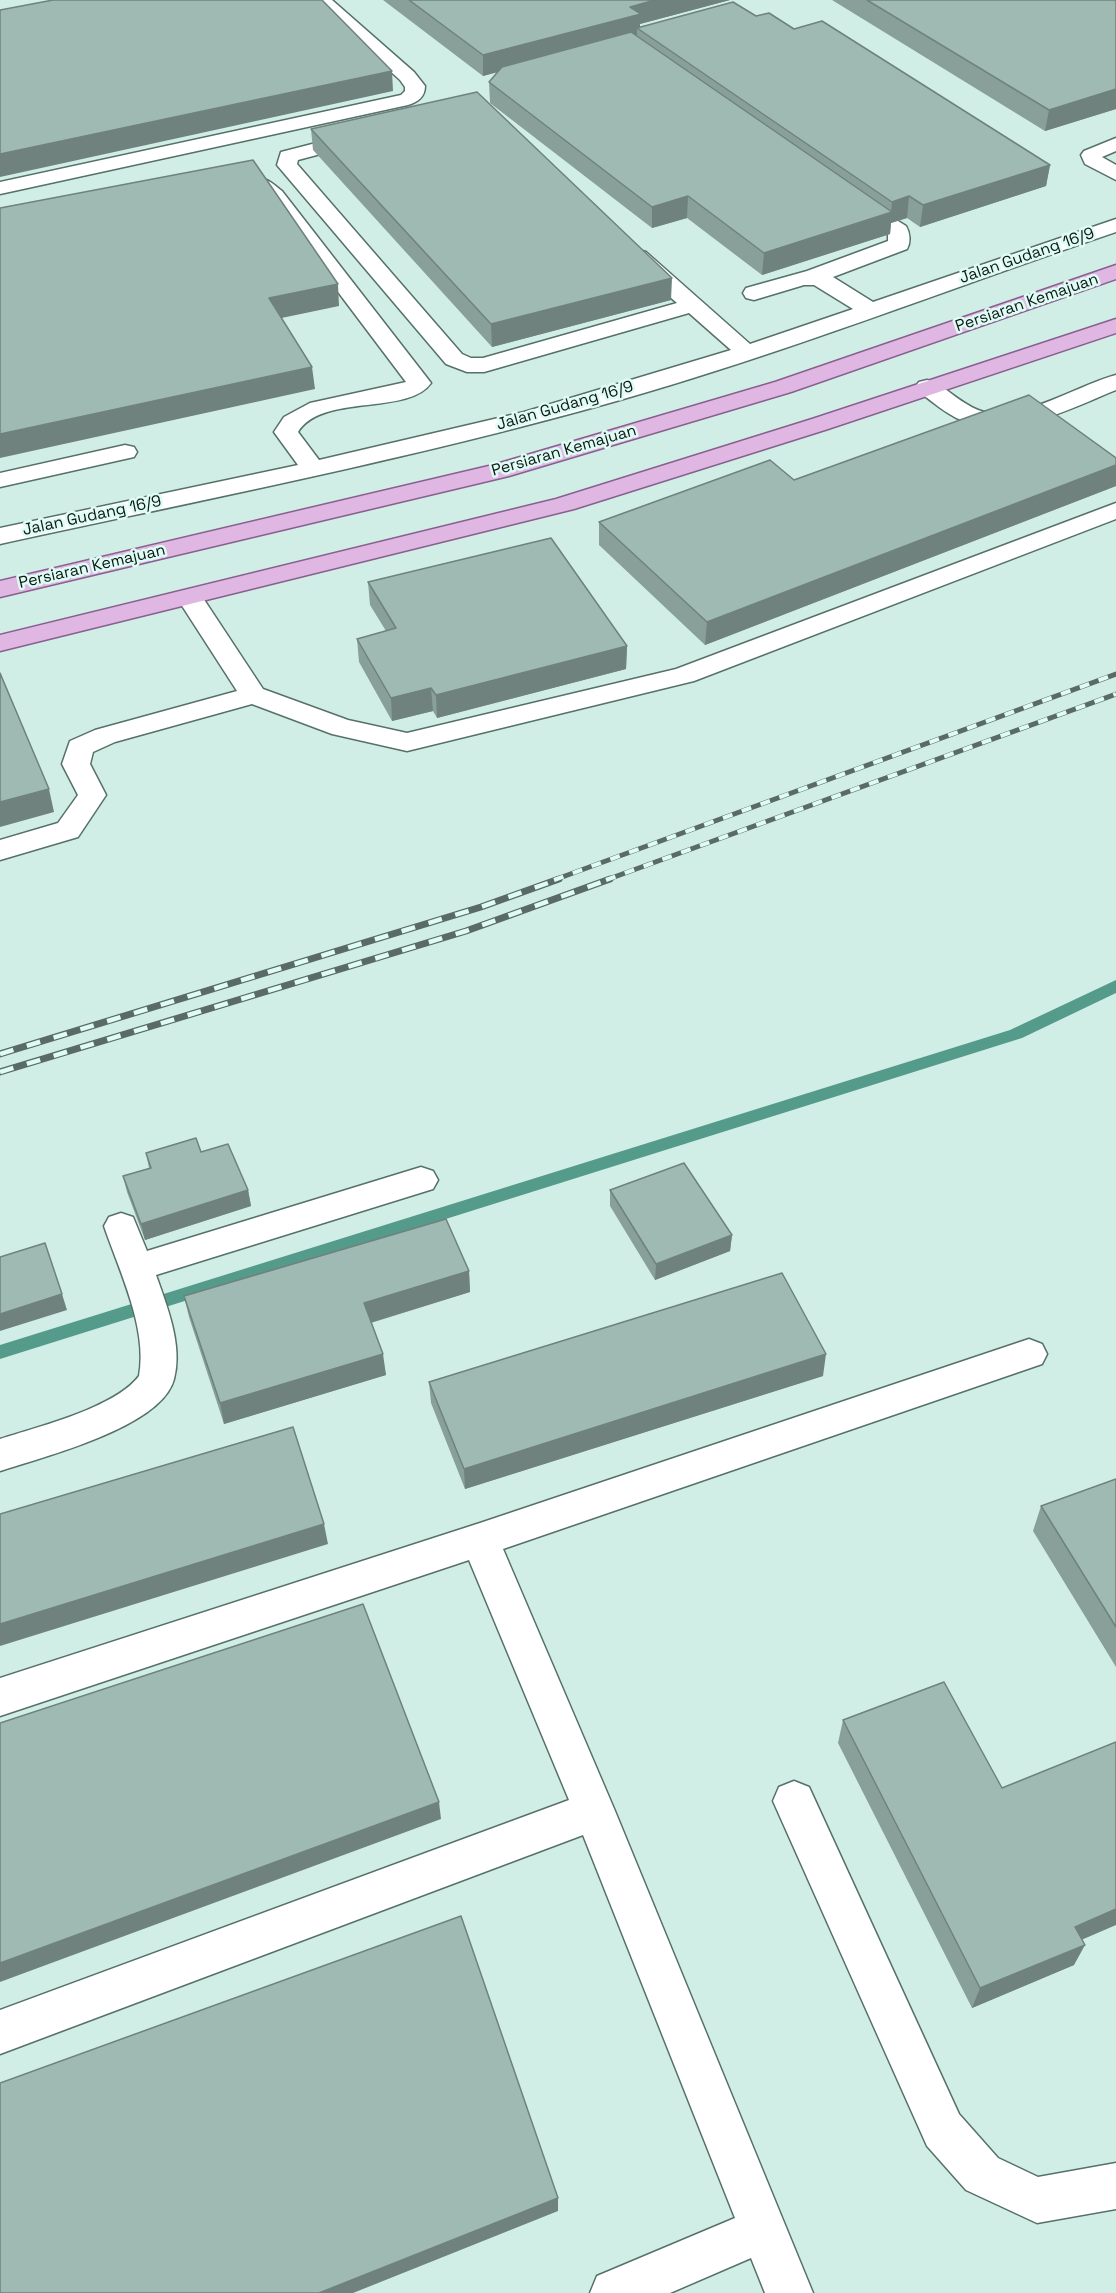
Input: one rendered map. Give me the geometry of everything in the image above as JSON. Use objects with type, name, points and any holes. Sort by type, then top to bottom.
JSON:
[{"type":"main road","name":"Persiaran Kemajuan","points":[[0,589],[500,471],[783,387],[1045,313],[1116,272]]},
{"type":"main road","points":[[1045,313],[1084,338]]},
{"type":"main road","points":[[0,643],[565,504],[1116,326]]},
{"type":"street","points":[[0,188],[408,99],[415,93],[415,86],[407,76],[321,0]]},
{"type":"street","points":[[373,135],[288,156],[287,165],[454,359],[467,366],[484,365],[693,305]]},
{"type":"street","points":[[1116,144],[1091,156],[1092,160],[1116,174]]},
{"type":"street","points":[[243,179],[253,180],[275,195],[419,383],[413,388],[399,392],[311,409],[289,424],[286,432],[314,470]]},
{"type":"street","points":[[754,293],[810,278],[899,244],[898,231],[839,193]]},
{"type":"street","name":"Jalan Gudang 16/9","points":[[0,536],[314,470],[434,442],[587,401],[871,310],[1116,225]]},
{"type":"street","points":[[622,243],[745,351]]},
{"type":"street","points":[[810,278],[819,278],[829,282],[871,310]]},
{"type":"street","points":[[927,387],[971,416],[992,420],[1026,416],[1116,382]]},
{"type":"street","points":[[312,386],[323,406]]},
{"type":"street","points":[[0,480],[125,452]]},
{"type":"street","points":[[0,850],[68,830],[92,795],[76,764],[80,747],[105,735],[253,695],[342,728],[408,742],[684,675],[1116,510]]},
{"type":"street","points":[[190,598],[253,695]]},
{"type":"street","points":[[136,1272],[421,1180]]},
{"type":"street","points":[[0,1455],[85,1426],[130,1406],[147,1395],[156,1382],[159,1362],[155,1332],[122,1226]]},
{"type":"street","points":[[0,1697],[480,1540],[1029,1354]]},
{"type":"street","points":[[480,1540],[594,1811],[789,2293]]},
{"type":"street","points":[[794,1801],[943,2130],[982,2174],[1037,2200],[1116,2186]]},
{"type":"street","points":[[0,2032],[594,1811]]},
{"type":"street","points":[[614,2293],[762,2230]]},
{"type":"building","points":[[53,0],[322,0],[392,71],[0,154],[0,10]]},
{"type":"building","points":[[409,0],[655,0],[630,7],[641,14],[483,55]]},
{"type":"building","points":[[867,0],[1116,0],[1116,89],[1049,110]]},
{"type":"building","points":[[733,2],[756,16],[769,13],[794,29],[822,21],[1050,165],[923,205],[909,196],[892,202],[637,28]]},
{"type":"building","points":[[631,32],[892,212],[764,253],[688,196],[652,207],[489,82],[502,67]]},
{"type":"building","points":[[477,92],[672,278],[491,324],[311,129]]},
{"type":"building","points":[[253,160],[338,284],[269,298],[312,367],[0,434],[0,208]]},
{"type":"building","points":[[1029,395],[1116,458],[1116,465],[707,622],[599,522],[770,460],[794,480]]},
{"type":"building","points":[[551,538],[627,646],[436,695],[431,688],[391,698],[357,639],[396,628],[368,582]]},
{"type":"building","points":[[0,673],[49,789],[0,802]]},
{"type":"building","points":[[196,1138],[201,1152],[228,1144],[248,1190],[141,1224],[123,1176],[151,1168],[146,1153]]},
{"type":"building","points":[[684,1163],[732,1235],[656,1264],[610,1190]]},
{"type":"building","points":[[446,1219],[469,1271],[364,1303],[383,1354],[220,1403],[184,1296]]},
{"type":"building","points":[[45,1243],[62,1294],[0,1314],[0,1257]]},
{"type":"building","points":[[782,1273],[826,1354],[464,1469],[429,1382]]},
{"type":"building","points":[[293,1427],[324,1524],[0,1624],[0,1514]]},
{"type":"building","points":[[1116,1479],[1116,1627],[1041,1506]]},
{"type":"building","points":[[363,1604],[439,1802],[0,1963],[0,1723]]},
{"type":"building","points":[[944,1682],[1002,1788],[1116,1742],[1116,1909],[1075,1927],[1085,1945],[980,1988],[843,1720]]},
{"type":"building","points":[[461,1916],[558,2198],[319,2293],[0,2293],[0,2083]]},
{"type":"waterway","points":[[0,1352],[1016,1034],[1116,986]]},
{"type":"railway","points":[[554,880],[1116,674]]},
{"type":"railway","points":[[606,880],[1116,694]]},
{"type":"railway","points":[[0,1054],[481,907],[559,879]]},
{"type":"railway","points":[[0,1072],[466,931],[610,879]]}]
